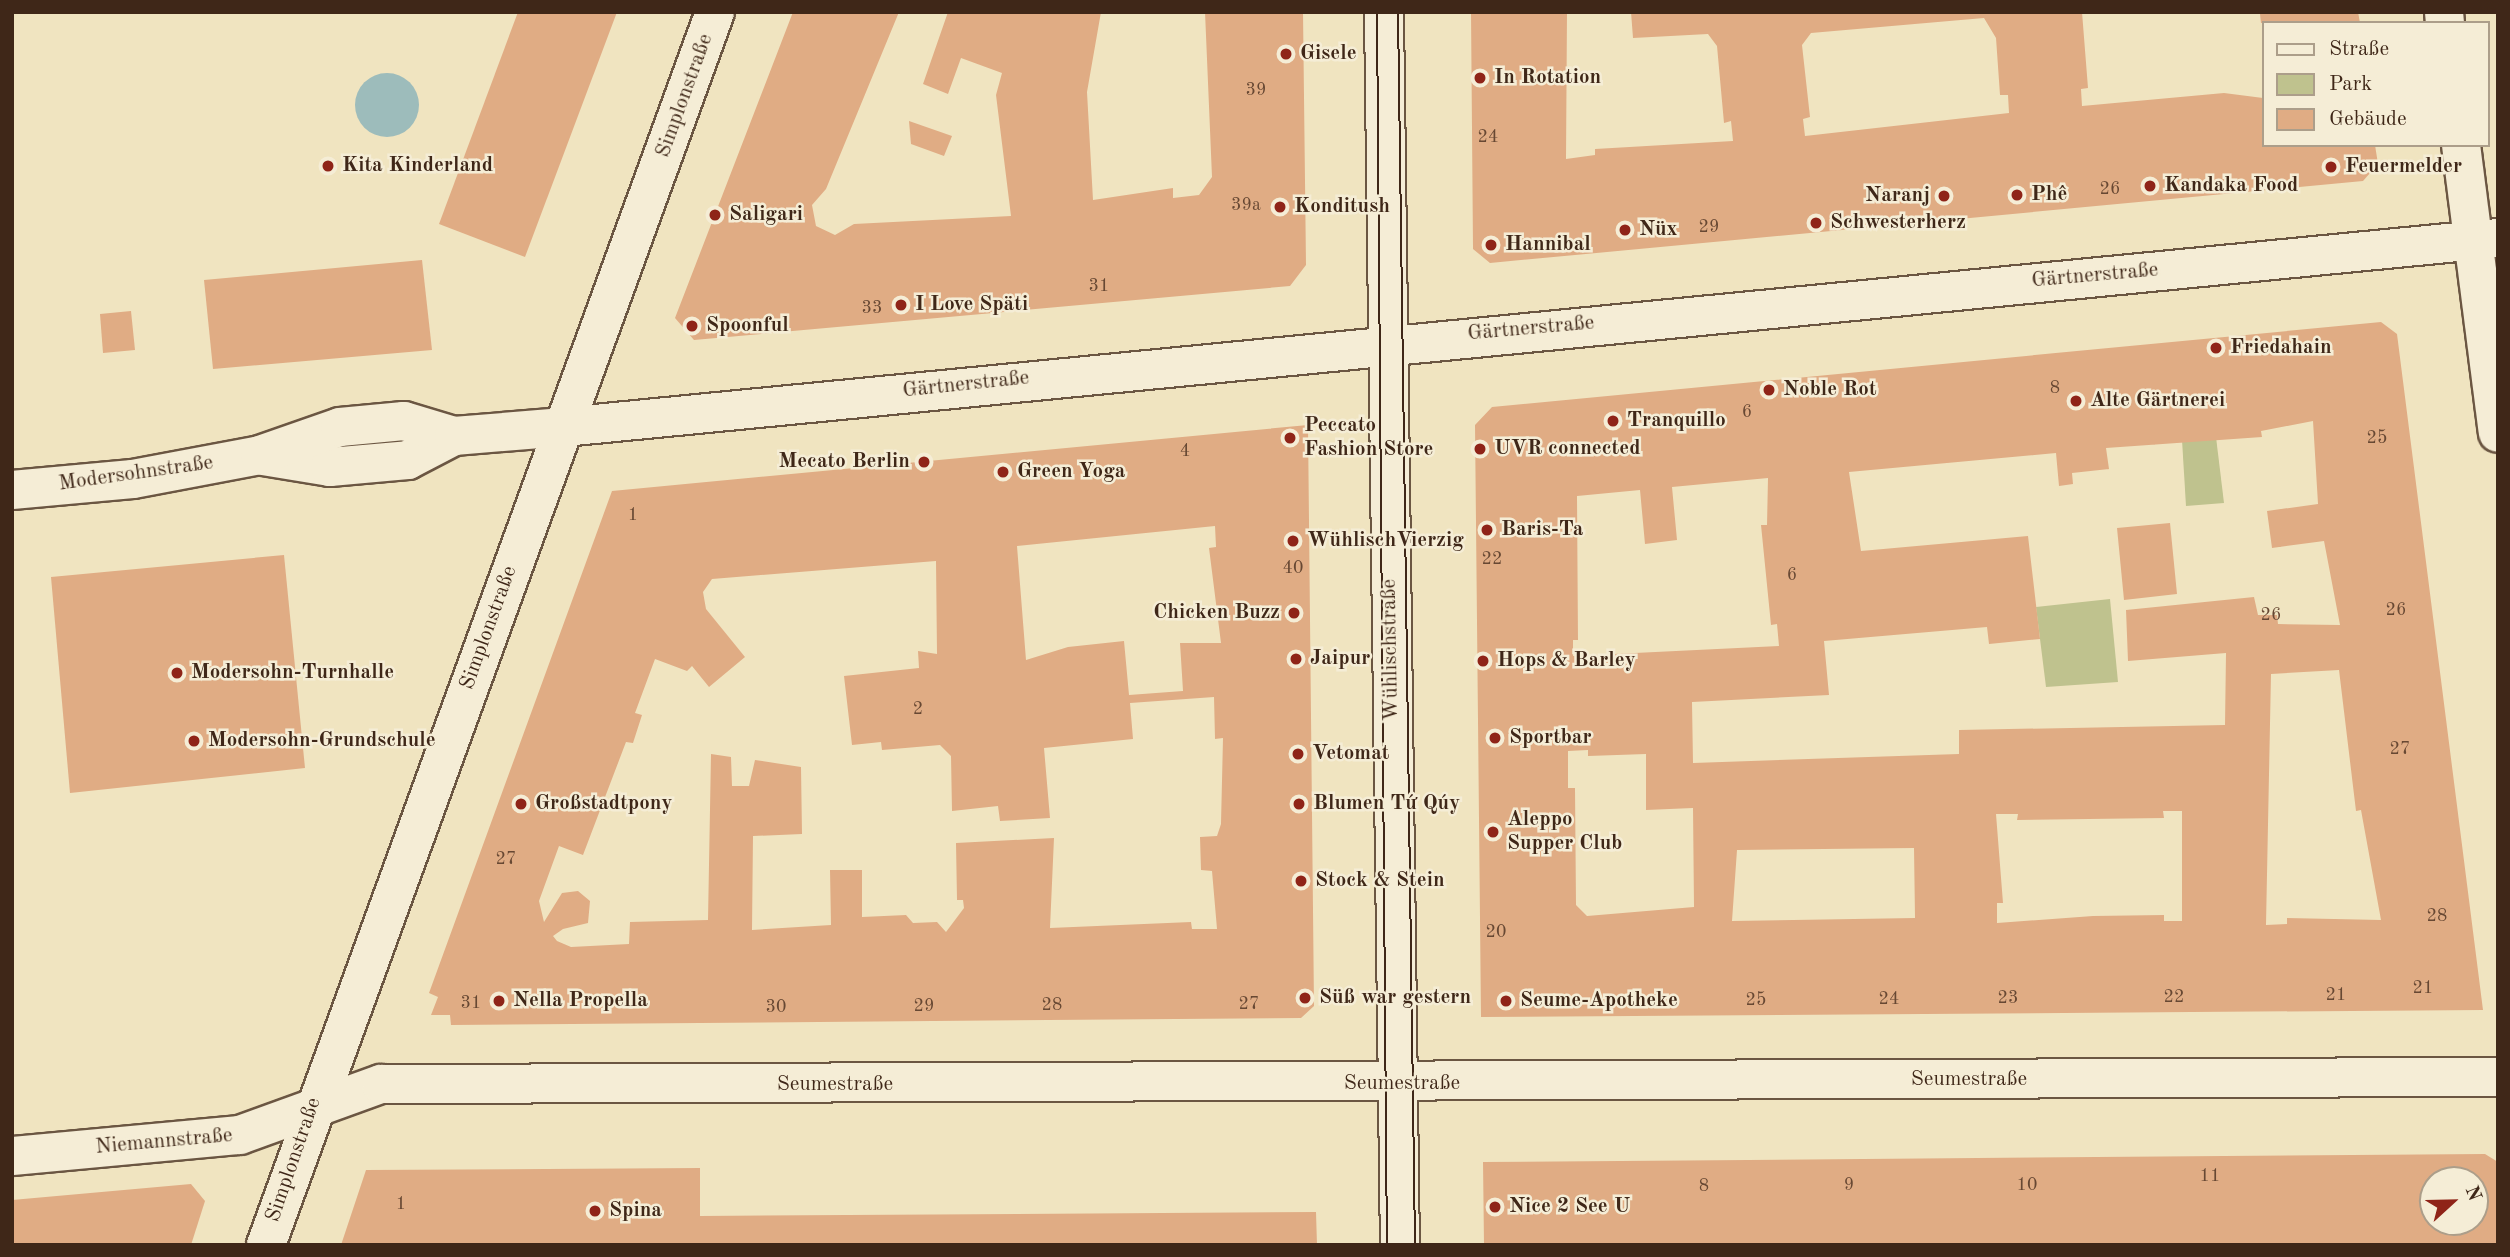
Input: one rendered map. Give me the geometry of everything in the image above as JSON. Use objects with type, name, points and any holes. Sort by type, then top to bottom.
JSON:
[{"type":"street","name":"Simplonstraße","points":[[266,1245],[311,1111],[715,12]]},
{"type":"street","name":"Wühlischstraße","points":[[1384,12],[1400,1245]]},
{"type":"street","points":[[2462,147],[2485,239],[2498,433]]},
{"type":"street","name":"Gärtnerstraße","points":[[564,427],[1387,344],[2485,239]]},
{"type":"street","name":"Modersohnstraße","points":[[12,490],[133,479],[260,455],[340,427],[404,421],[454,436],[564,427]]},
{"type":"street","name":"Seumestraße","points":[[311,1111],[380,1084],[1398,1084],[2498,1077]]},
{"type":"street","name":"Niemannstraße","points":[[12,1156],[240,1135],[311,1111]]},
{"type":"green space","points":[[2216,437],[2224,503],[2186,506],[2182,440]]},
{"type":"green space","points":[[2110,599],[2118,682],[2046,687],[2036,607]]},
{"type":"water","points":[[387,73],[405,79],[413,87],[419,105],[413,123],[405,131],[387,137],[369,131],[361,123],[355,105],[361,87],[369,79]]},
{"type":"building","points":[[518,12],[617,12],[525,257],[439,224]]},
{"type":"building","points":[[793,12],[899,12],[826,189],[812,205],[816,226],[835,235],[854,224],[1011,216],[996,95],[1002,73],[961,58],[948,94],[923,84],[948,12],[1101,12],[1087,92],[1093,200],[1173,188],[1173,198],[1199,195],[1212,177],[1205,12],[1303,12],[1306,265],[1290,286],[694,340],[675,318]]},
{"type":"building","points":[[1471,12],[1567,12],[1566,159],[1595,155],[1595,149],[1733,141],[1731,121],[1724,123],[1717,46],[1708,34],[1633,38],[1631,12],[2082,12],[2088,88],[2081,89],[2082,106],[2224,93],[2262,98],[2262,147],[2375,147],[2378,164],[2363,181],[1490,263],[1473,249]],"holes":[[[1984,18],[1996,38],[2000,95],[2008,95],[2009,113],[1805,136],[1803,119],[1810,117],[1802,45],[1811,33]]]},
{"type":"building","points":[[2358,12],[2360,21],[2261,23],[2260,14]]},
{"type":"building","points":[[909,121],[952,136],[944,156],[911,144]]},
{"type":"building","points":[[422,260],[432,350],[213,369],[204,280]]},
{"type":"building","points":[[131,311],[135,350],[103,353],[100,314]]},
{"type":"building","points":[[2381,322],[2397,334],[2483,1010],[1481,1017],[1475,425],[1492,407]],"holes":[[[2313,421],[2318,504],[2267,511],[2272,548],[2324,541],[2340,625],[2278,624],[2277,615],[2258,615],[2254,597],[2126,610],[2128,661],[2226,653],[2225,725],[1959,730],[1959,754],[1693,763],[1692,702],[1829,695],[1824,641],[1987,627],[1989,644],[2040,639],[2028,536],[1861,551],[1849,472],[2056,453],[2059,486],[2073,484],[2072,473],[2109,469],[2106,448],[2262,437],[2261,431]],[[1768,478],[1767,525],[1761,525],[1771,625],[1777,624],[1779,646],[1573,656],[1573,640],[1578,640],[1577,496],[1640,490],[1645,544],[1677,540],[1672,487]],[[2339,670],[2356,811],[2361,810],[2381,920],[2287,918],[2287,924],[2266,925],[2271,674]],[[1588,750],[1588,756],[1646,754],[1646,810],[1693,808],[1694,907],[1587,916],[1576,905],[1575,788],[1568,788],[1568,751]],[[2163,811],[2182,811],[2182,921],[2164,921],[2164,915],[2093,916],[1997,923],[1997,903],[2003,903],[1996,814],[2018,814],[2017,820],[2164,818]],[[1914,848],[1915,918],[1732,921],[1737,850]]]},
{"type":"building","points":[[1308,425],[1314,1006],[1301,1018],[451,1025],[450,1015],[431,1015],[438,997],[429,993],[612,491]],"holes":[[[1215,526],[1216,547],[1209,548],[1221,643],[1180,643],[1183,691],[1129,695],[1124,641],[1068,647],[1026,660],[1017,546]],[[936,561],[937,654],[918,651],[919,668],[844,676],[852,745],[881,742],[882,750],[940,745],[951,756],[952,811],[998,806],[1000,821],[1050,818],[1044,748],[1133,739],[1130,703],[1214,697],[1215,739],[1223,738],[1221,824],[1217,836],[1200,837],[1201,870],[1212,871],[1217,929],[1192,929],[1191,922],[1050,928],[1054,838],[956,843],[957,900],[963,900],[964,908],[946,932],[937,922],[913,923],[906,915],[862,917],[862,870],[830,870],[831,925],[752,930],[753,836],[802,834],[801,767],[755,760],[749,786],[732,786],[731,757],[711,754],[708,920],[630,922],[629,944],[571,947],[557,941],[553,936],[563,929],[588,923],[590,901],[578,891],[562,893],[544,922],[539,901],[559,846],[583,855],[626,742],[633,743],[642,715],[635,713],[655,659],[687,671],[692,666],[709,687],[745,657],[706,609],[703,592],[712,579]]]},
{"type":"building","points":[[2170,523],[2177,594],[2124,600],[2117,528]]},
{"type":"building","name":"Modersohn-Turnhalle","points":[[284,555],[305,768],[70,793],[51,577]]},
{"type":"building","points":[[2485,1154],[2498,1162],[2498,1245],[1484,1245],[1483,1162]]},
{"type":"building","points":[[700,1168],[700,1216],[1316,1212],[1317,1245],[341,1245],[366,1170]]},
{"type":"building","points":[[191,1184],[205,1201],[191,1245],[12,1245],[12,1200]]},
{"type":"tram line","points":[[1377,12],[1387,1245]]},
{"type":"tram line","points":[[1398,12],[1415,1245]]},
{"type":"place","name":"Gisele","points":[[1286,54]]},
{"type":"place","name":"In Rotation","points":[[1480,78]]},
{"type":"place","name":"Kita Kinderland","points":[[328,166]]},
{"type":"place","name":"Feuermelder","points":[[2331,167]]},
{"type":"place","name":"Kandaka Food","points":[[2150,186]]},
{"type":"place","name":"Phê","points":[[2017,195]]},
{"type":"place","name":"Naranj","points":[[1944,196]]},
{"type":"place","name":"Konditush","points":[[1280,207]]},
{"type":"place","name":"Saligari","points":[[715,215]]},
{"type":"place","name":"Schwesterherz","points":[[1816,223]]},
{"type":"place","name":"Nüx","points":[[1625,230]]},
{"type":"place","name":"Hannibal","points":[[1491,245]]},
{"type":"place","name":"I Love Späti","points":[[901,305]]},
{"type":"place","name":"Spoonful","points":[[692,326]]},
{"type":"place","name":"Friedahain","points":[[2216,348]]},
{"type":"place","name":"Noble Rot","points":[[1769,390]]},
{"type":"place","name":"Alte Gärtnerei","points":[[2076,401]]},
{"type":"place","name":"Tranquillo","points":[[1613,421]]},
{"type":"place","name":"Peccato Fashion Store","points":[[1290,438]]},
{"type":"place","name":"UVR connected","points":[[1480,449]]},
{"type":"place","name":"Mecato Berlin","points":[[924,462]]},
{"type":"place","name":"Green Yoga","points":[[1003,472]]},
{"type":"place","name":"Baris-Ta","points":[[1487,530]]},
{"type":"place","name":"WühlischVierzig","points":[[1293,541]]},
{"type":"place","name":"Chicken Buzz","points":[[1294,613]]},
{"type":"place","name":"Jaipur","points":[[1296,659]]},
{"type":"place","name":"Hops & Barley","points":[[1483,661]]},
{"type":"place","name":"Modersohn-Turnhalle","points":[[177,673]]},
{"type":"place","name":"Sportbar","points":[[1495,738]]},
{"type":"place","name":"Modersohn-Grundschule","points":[[194,741]]},
{"type":"place","name":"Vetomat","points":[[1298,754]]},
{"type":"place","name":"Großstadtpony","points":[[521,804]]},
{"type":"place","name":"Blumen Tứ Qúy","points":[[1299,804]]},
{"type":"place","name":"Aleppo Supper Club","points":[[1493,832]]},
{"type":"place","name":"Stock & Stein","points":[[1301,881]]},
{"type":"place","name":"Süß war gestern","points":[[1305,998]]},
{"type":"place","name":"Nella Propella","points":[[499,1001]]},
{"type":"place","name":"Seume-Apotheke","points":[[1506,1001]]},
{"type":"place","name":"Nice 2 See U","points":[[1495,1207]]},
{"type":"place","name":"Spina","points":[[595,1211]]}]
